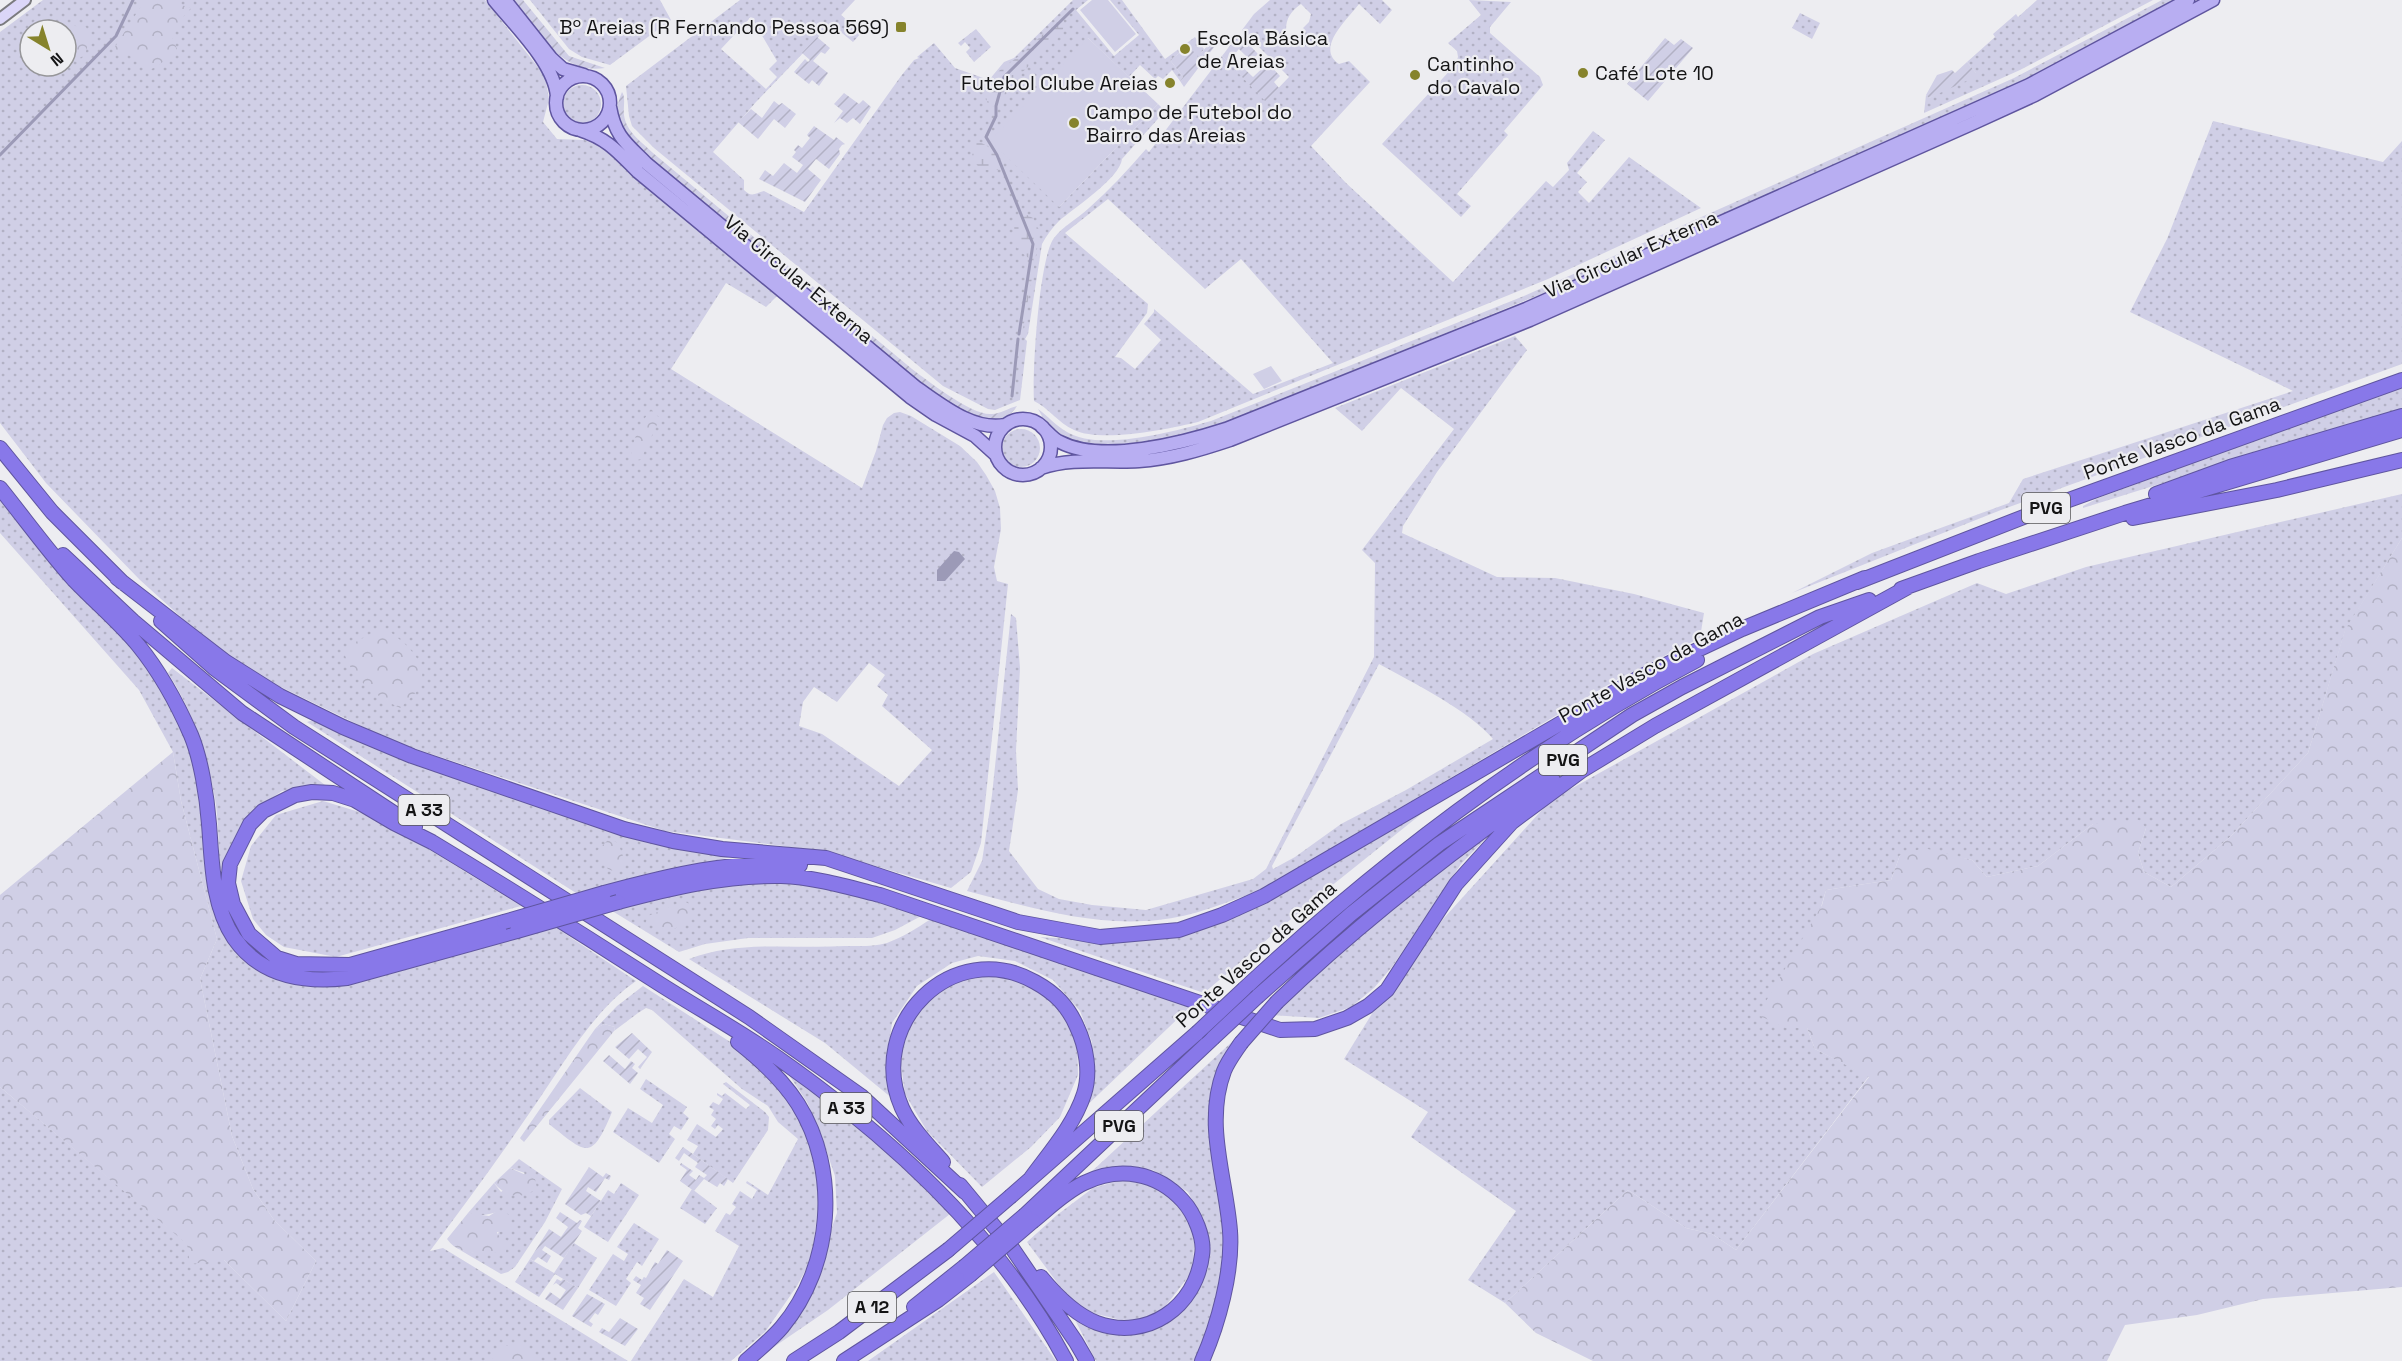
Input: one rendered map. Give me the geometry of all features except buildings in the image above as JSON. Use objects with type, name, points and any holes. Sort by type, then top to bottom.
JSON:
[{"type":"highway","name":"Ponte Vasco da Gama","points":[[1031,1178],[1334,909],[1393,861],[1560,740],[1674,672],[1865,578],[2062,502],[2402,380]]},
{"type":"highway","name":"Ponte Vasco da Gama","points":[[2057,534],[2230,467],[2402,416]]},
{"type":"highway","name":"Ponte Vasco da Gama","points":[[847,1358],[967,1271],[1029,1218],[1213,1038],[1352,914],[1439,844],[1632,715],[1820,617],[2057,534],[2179,495],[2402,430]]},
{"type":"highway","name":"A 33","points":[[0,448],[52,512],[176,635],[214,668],[294,727],[749,1017],[861,1096],[965,1192],[1012,1248],[1087,1361]]},
{"type":"highway","name":"Ponte Vasco da Gama","points":[[2057,534],[2277,490],[2402,460]]},
{"type":"highway","name":"A 33","points":[[0,488],[25,518],[133,621],[242,713],[404,818],[432,842],[776,1057],[851,1111],[897,1152],[956,1211],[1002,1263],[1066,1361]]},
{"type":"highway","points":[[25,518],[76,581],[138,645],[172,695],[192,737],[209,822],[211,860],[221,914],[234,938],[252,957],[291,978],[320,981],[347,978],[618,902],[717,879],[781,876],[833,883],[880,895],[1280,1030],[1316,1029],[1347,1018],[1368,1006],[1387,990],[1456,884],[1512,822],[1581,771],[1654,726],[1908,587]]},
{"type":"highway","points":[[117,578],[226,662],[280,696],[343,727],[412,756],[624,829],[673,841],[722,849],[826,858],[1018,922],[1100,937],[1179,930],[1222,915],[1264,896],[1642,676],[1742,629],[1865,578]]},
{"type":"highway","points":[[1202,1361],[1209,1346],[1228,1274],[1230,1232],[1216,1146],[1218,1103],[1224,1071],[1240,1043],[1305,975],[1426,872],[1577,764],[1653,717],[1782,647],[1839,624]]},
{"type":"highway","points":[[432,842],[394,824],[355,800],[333,793],[312,792],[295,795],[263,811],[250,824],[230,864],[228,883],[233,904],[249,934],[277,958],[296,964],[350,965],[660,878],[714,868],[786,864],[865,871]]},
{"type":"highway","points":[[965,1192],[903,1109],[896,1088],[893,1065],[897,1035],[909,1013],[923,995],[947,980],[973,970],[1000,969],[1023,975],[1050,990],[1070,1011],[1083,1038],[1087,1062],[1085,1092],[1072,1121],[1031,1178]]},
{"type":"highway","points":[[662,985],[672,996],[720,1028],[758,1058],[781,1080],[799,1105],[816,1141],[825,1177],[823,1237],[815,1268],[801,1300],[782,1327],[746,1361]]},
{"type":"highway","points":[[1012,1248],[1027,1260],[1062,1299],[1094,1322],[1115,1328],[1140,1327],[1164,1317],[1183,1302],[1197,1280],[1203,1253],[1197,1225],[1188,1206],[1173,1190],[1151,1177],[1125,1172],[1104,1175],[1082,1183],[1029,1218]]},
{"type":"highway","name":"A 12","points":[[794,1361],[839,1332],[948,1250],[1031,1178]]},
{"type":"main road","points":[[0,19],[25,0]]},
{"type":"main road","points":[[494,0],[545,63],[556,85],[556,106],[563,121],[580,130],[590,129],[601,123],[610,107],[605,87],[591,77],[563,69],[551,58],[505,0]]},
{"type":"main road","name":"Via Circular Externa","points":[[1042,427],[1057,441],[1071,447],[1095,451],[1140,449],[1183,443],[1226,429],[1526,309],[2029,85],[2188,0]]},
{"type":"main road","name":"Via Circular Externa","points":[[1041,468],[1057,462],[1141,461],[1186,454],[1230,440],[1530,320],[2035,95],[2213,0]]},
{"type":"main road","points":[[557,97],[566,82],[582,76],[591,77]]},
{"type":"main road","name":"Via Circular Externa","points":[[610,107],[613,126],[618,134],[646,163],[917,388],[967,419],[985,426],[1005,425]]},
{"type":"main road","name":"Via Circular Externa","points":[[580,130],[600,136],[638,172],[910,397],[936,415],[975,436],[996,455]]},
{"type":"main road","points":[[1023,419],[1031,420],[1042,427],[1050,443],[1050,452],[1041,468],[1029,474],[1012,473],[1004,468],[996,455],[996,439],[1005,425],[1023,419]]},
{"type":"green space","points":[[43,0],[485,0],[545,76],[549,99],[543,122],[557,139],[585,140],[605,149],[643,184],[777,296],[766,307],[726,283],[671,369],[862,488],[883,425],[887,418],[900,412],[911,416],[960,446],[977,462],[995,491],[1000,508],[1001,529],[994,567],[997,581],[1008,584],[981,843],[971,872],[951,888],[844,857],[783,846],[665,831],[392,741],[252,673],[182,618],[140,580],[46,483],[0,423],[0,32],[18,19],[18,78],[78,78],[78,18],[19,18]],"holes":[[[869,663],[885,675],[877,686],[888,695],[882,706],[932,750],[899,786],[822,734],[799,726],[803,702],[814,687],[837,702]]]},
{"type":"green space","points":[[145,0],[174,0],[175,3],[191,8],[170,32],[177,49],[158,66],[147,71],[129,55],[113,50]]},
{"type":"green space","points":[[514,0],[523,0],[569,56],[605,68],[575,65],[563,58],[541,37]]},
{"type":"green space","points":[[530,0],[660,0],[671,20],[610,65],[582,57],[569,49]]},
{"type":"green space","points":[[740,0],[855,0],[841,15],[862,32],[853,42],[831,24],[756,102],[713,152],[744,180],[744,190],[749,194],[764,191],[804,212],[901,76],[914,60],[919,58],[917,57],[934,43],[955,68],[989,80],[1004,62],[1014,58],[1073,0],[1088,0],[1076,10],[1114,56],[1139,35],[1110,0],[1122,0],[1165,59],[1195,37],[1204,49],[1198,58],[1189,46],[1170,60],[1183,77],[1180,81],[1172,70],[1163,79],[1158,76],[1155,79],[1140,65],[1129,77],[1088,38],[1059,207],[1158,104],[1165,111],[1122,159],[1119,167],[1105,184],[1059,221],[1042,244],[1028,334],[1025,339],[1027,341],[1020,400],[995,410],[988,409],[943,386],[654,148],[632,126],[626,86]],"holes":[[[751,17],[777,61],[769,69],[777,77],[766,89],[721,49]]]},
{"type":"green space","points":[[1092,0],[1108,0],[1136,34],[1115,52],[1080,10]]},
{"type":"green space","points":[[1270,0],[1382,0],[1392,10],[1380,24],[1359,4],[1336,34],[1330,50],[1332,57],[1339,64],[1349,61],[1370,82],[1311,146],[1346,183],[1453,282],[1546,181],[1553,187],[1569,170],[1567,163],[1593,131],[1605,140],[1577,173],[1587,182],[1578,192],[1589,203],[1629,157],[1701,208],[1548,279],[1198,422],[1135,434],[1101,435],[1074,430],[1034,401],[1034,367],[1041,291],[1044,268],[1054,238],[1104,194],[1146,149],[1149,152],[1222,56],[1266,101],[1289,77],[1242,30],[1254,14]],"holes":[[[1301,4],[1311,14],[1309,22],[1303,28],[1306,31],[1295,41],[1287,38],[1286,28],[1290,15]],[[1108,199],[1205,289],[1241,259],[1333,363],[1253,394],[1154,309],[1144,324],[1161,340],[1135,369],[1121,358],[1115,357],[1147,313],[1148,304],[1065,233]]]},
{"type":"green space","points":[[1469,0],[1511,2],[1490,27],[1490,33],[1540,77],[1543,85],[1504,131],[1508,135],[1457,194],[1471,206],[1461,217],[1382,144],[1455,65],[1458,57],[1457,51],[1448,43],[1481,15]]},
{"type":"green space","points":[[2037,0],[2153,0],[2020,70],[1924,113],[1926,95],[1929,98],[1976,73],[1967,62],[1995,37],[1993,34],[2016,14],[2018,17]]},
{"type":"green space","points":[[2162,0],[2177,0],[2040,73],[1566,284],[1215,427],[1145,443],[1086,445],[1057,433],[1046,423],[1038,409],[1067,432],[1081,438],[1098,440],[1138,438],[1211,421],[1524,296],[2014,78]]},
{"type":"green space","points":[[1800,13],[1820,23],[1812,39],[1792,28]]},
{"type":"green space","points":[[1059,19],[1064,21],[1059,37],[1007,87],[1001,104],[989,108],[984,90],[986,86],[1000,70],[1023,53]]},
{"type":"green space","points":[[78,26],[86,27],[90,36],[85,55],[78,59]]},
{"type":"green space","points":[[976,29],[991,47],[974,62],[966,52],[970,48],[965,42],[961,46],[958,43]]},
{"type":"green space","points":[[1239,34],[1258,54],[1251,61],[1239,49],[1232,57],[1253,77],[1268,63],[1280,76],[1274,82],[1279,88],[1266,102],[1222,56]]},
{"type":"green space","points":[[1216,35],[1221,38],[1184,87],[1180,81],[1183,77],[1170,60],[1189,46],[1198,57]]},
{"type":"green space","points":[[817,37],[830,48],[825,54],[821,52],[813,61],[828,73],[819,86],[812,80],[809,84],[794,72],[805,59],[808,62],[810,60],[802,53]]},
{"type":"green space","name":"Campo de Futebol do Bairro das Areias","points":[[1088,38],[1158,104],[1059,207],[990,141]]},
{"type":"green space","points":[[1665,38],[1674,45],[1681,39],[1693,48],[1648,101],[1627,84]]},
{"type":"green space","points":[[1967,62],[1977,74],[1975,77],[1929,98],[1926,95],[1937,75],[1952,70],[1955,73]]},
{"type":"green space","points":[[582,85],[595,91],[601,104],[595,117],[582,123],[569,117],[563,104],[569,91]]},
{"type":"green space","points":[[622,92],[625,121],[640,141],[912,369],[950,396],[982,413],[997,413],[1017,406],[1008,416],[996,420],[984,419],[957,409],[922,386],[644,155],[625,134],[618,120],[618,102]]},
{"type":"green space","points":[[844,93],[859,104],[863,100],[871,107],[860,124],[853,118],[847,123],[840,118],[834,123],[843,111],[834,104]]},
{"type":"green space","points":[[774,101],[779,105],[782,103],[796,114],[785,128],[774,119],[758,139],[738,122],[751,109],[762,118]]},
{"type":"green space","points":[[2213,121],[2383,162],[2402,141],[2402,364],[2001,510],[1792,593],[1872,553],[2009,503],[2023,479],[2293,391],[2130,312],[2167,239]]},
{"type":"green space","points":[[814,126],[834,140],[836,137],[845,144],[839,149],[840,154],[829,169],[816,159],[808,169],[821,180],[805,202],[759,179],[765,170],[773,176],[784,163],[797,173],[803,165],[792,157],[796,152],[794,150],[798,145],[802,148],[810,138],[807,135]]},
{"type":"green space","points":[[977,142],[987,146],[997,155],[1001,161],[999,170],[982,170],[972,160],[973,145]]},
{"type":"green space","points":[[1027,215],[1033,218],[1040,232],[1023,329],[1018,328],[1030,259],[1018,250],[1015,242],[1014,222]]},
{"type":"green space","points":[[1515,336],[1527,350],[1437,472],[1403,526],[1402,533],[1497,577],[1555,578],[1634,594],[1704,613],[1700,638],[1618,679],[1259,891],[1222,904],[1158,920],[1109,921],[1061,914],[967,891],[982,861],[992,795],[1011,614],[1016,618],[1020,668],[1016,751],[1018,790],[1009,851],[1038,889],[1059,899],[1092,905],[1146,910],[1253,879],[1266,869],[1374,657],[1375,563],[1362,550],[1454,429],[1401,388],[1362,431],[1335,408]],"holes":[[[1379,664],[1456,708],[1483,728],[1493,739],[1406,790],[1341,824],[1295,857],[1273,869],[1272,866]]]},
{"type":"green space","points":[[1271,366],[1282,381],[1264,389],[1253,374]]},
{"type":"green space","points":[[2402,385],[2402,408],[2083,508],[2096,499]]},
{"type":"green space","points":[[651,411],[660,418],[641,459],[631,462],[636,434]]},
{"type":"green space","points":[[1021,429],[1034,435],[1040,448],[1034,461],[1021,467],[1008,461],[1002,448],[1008,435]]},
{"type":"green space","points":[[2402,494],[2402,538],[2345,631],[2308,753],[2230,837],[2171,887],[2144,872],[2138,853],[2146,828],[2093,824],[2038,866],[1987,877],[1972,860],[1957,857],[1900,855],[1891,880],[1826,890],[1786,1028],[1807,1028],[1815,1049],[1869,1076],[1736,1250],[1712,1234],[1686,1228],[1628,1190],[1505,1303],[1468,1280],[1516,1211],[1411,1137],[1428,1112],[1344,1059],[1373,1012],[1444,918],[1551,800],[1813,654],[1977,583],[2006,594],[2086,567]]},
{"type":"green space","points":[[0,500],[26,534],[133,646],[167,695],[188,739],[219,919],[252,957],[320,981],[552,925],[636,981],[606,1007],[580,1038],[509,1142],[430,1251],[443,1248],[628,1361],[0,1361],[0,1087],[188,1244],[224,1260],[286,1321],[316,1261],[274,1220],[253,1189],[232,1136],[200,979],[217,939],[181,801],[173,752],[139,690],[0,533]]},
{"type":"green space","points":[[2402,538],[2402,1287],[2263,1299],[2197,1315],[2125,1325],[2107,1361],[1593,1361],[1536,1333],[1505,1303],[1628,1190],[1686,1228],[1712,1234],[1736,1250],[1869,1077],[1815,1049],[1807,1028],[1786,1028],[1758,1015],[1822,905],[1826,890],[1891,880],[1900,855],[1924,848],[1972,860],[1987,877],[2038,866],[2093,824],[2139,820],[2146,828],[2138,853],[2144,872],[2171,887],[2230,837],[2308,753],[2345,630]]},
{"type":"green space","points":[[383,627],[407,646],[419,662],[422,671],[417,691],[400,708],[372,691],[357,677],[343,649]]},
{"type":"green space","points":[[172,668],[325,785],[282,791],[253,811],[232,843],[224,872],[220,869],[218,825],[208,766],[192,718],[168,673]]},
{"type":"green space","points":[[316,719],[389,753],[735,856],[576,893],[307,722]]},
{"type":"green space","points":[[173,752],[181,801],[217,939],[200,979],[232,1136],[253,1189],[274,1220],[316,1261],[286,1321],[224,1260],[190,1264],[187,1244],[0,1087],[0,895]]},
{"type":"green space","points":[[1445,795],[1310,903],[1204,993],[1040,937],[1103,941],[1189,931]]},
{"type":"green space","points":[[323,801],[376,817],[521,906],[336,957],[284,947],[266,935],[253,919],[241,881],[251,846],[276,815]]},
{"type":"green space","points":[[1502,822],[1461,864],[1392,967],[1374,988],[1351,1007],[1319,1018],[1269,1015],[1282,1001],[1437,870]]},
{"type":"green space","points":[[609,839],[618,843],[626,864],[613,871],[608,869],[595,853]]},
{"type":"green space","points":[[724,882],[791,884],[835,889],[925,914],[895,930],[872,938],[748,938],[705,944],[679,952],[609,909]]},
{"type":"green space","points":[[684,901],[691,905],[691,918],[679,926],[664,929],[646,922],[648,916]]},
{"type":"green space","points":[[931,919],[1190,1007],[1079,1113],[1092,1072],[1092,1042],[1080,1011],[1053,980],[1015,961],[978,956],[952,963],[917,986],[892,1023],[886,1067],[893,1099],[825,1043],[689,959],[727,949],[746,947],[877,945],[899,938]]},
{"type":"green space","points":[[995,972],[1027,980],[1057,1001],[1077,1037],[1078,1075],[1060,1117],[1031,1147],[982,1187],[927,1131],[905,1094],[901,1065],[905,1032],[922,1001],[943,985]]},
{"type":"green space","points":[[643,986],[735,1045],[774,1079],[803,1123],[817,1172],[818,1210],[811,1260],[797,1286],[765,1332],[731,1361],[631,1361],[684,1279],[713,1297],[739,1246],[715,1231],[726,1213],[730,1215],[736,1207],[732,1204],[740,1191],[752,1199],[757,1190],[746,1183],[747,1181],[768,1195],[798,1139],[778,1122],[768,1106],[742,1089],[652,1010],[646,1008],[614,1031],[615,1027],[604,1024],[595,1029],[617,1006]]},
{"type":"green space","points":[[604,1024],[615,1027],[614,1031],[524,1142],[520,1138],[595,1029]]},
{"type":"green space","points":[[632,1033],[652,1052],[640,1069],[638,1067],[647,1057],[638,1049],[629,1059],[615,1047]]},
{"type":"green space","points":[[1235,1039],[1218,1081],[1211,1138],[1225,1231],[1221,1282],[1202,1345],[1195,1361],[1096,1361],[1072,1314],[1104,1332],[1146,1331],[1183,1311],[1208,1269],[1206,1227],[1188,1192],[1153,1170],[1124,1166],[1096,1174],[1090,1173]]},
{"type":"green space","points":[[609,1055],[625,1069],[631,1061],[635,1064],[632,1068],[638,1073],[630,1084],[603,1061]]},
{"type":"green space","points":[[789,1075],[873,1140],[950,1214],[828,1310],[753,1361],[808,1295],[837,1213],[835,1176],[820,1132],[807,1102]]},
{"type":"green space","points":[[646,1079],[687,1107],[683,1113],[689,1118],[681,1130],[674,1126],[669,1134],[675,1139],[659,1163],[613,1132],[628,1108],[652,1123],[663,1105],[640,1089]]},
{"type":"green space","points":[[726,1082],[769,1117],[768,1130],[733,1183],[693,1154],[698,1146],[687,1140],[697,1124],[716,1137],[723,1129],[718,1125],[715,1129],[711,1126],[716,1119],[711,1115],[714,1110],[709,1107],[713,1102],[719,1105],[723,1099],[717,1093],[722,1096],[725,1093],[746,1109],[750,1105],[723,1084]]},
{"type":"green space","points":[[580,1088],[612,1112],[593,1146],[586,1148],[572,1142],[549,1124],[549,1120]]},
{"type":"green space","points":[[683,1147],[728,1179],[724,1186],[720,1183],[717,1187],[704,1179],[694,1191],[680,1181],[687,1170],[680,1165],[681,1163],[693,1171],[689,1175],[696,1180],[699,1175],[704,1178],[707,1175],[695,1167],[698,1163],[684,1153],[679,1161],[675,1158]]},
{"type":"green space","points":[[519,1159],[562,1189],[545,1222],[515,1267],[501,1274],[460,1250],[475,1253],[498,1234],[505,1212],[483,1215],[468,1213],[494,1183],[501,1192],[525,1173],[510,1168]]},
{"type":"green space","points":[[589,1167],[603,1177],[606,1173],[611,1176],[609,1180],[605,1178],[596,1192],[588,1187],[586,1191],[601,1201],[591,1216],[586,1213],[581,1215],[565,1204]]},
{"type":"green space","points":[[510,1168],[535,1179],[537,1188],[520,1196],[504,1192],[494,1183]]},
{"type":"green space","points":[[1118,1181],[1145,1182],[1169,1191],[1195,1235],[1192,1272],[1161,1312],[1130,1322],[1092,1313],[1067,1296],[1027,1242],[1057,1215],[1093,1188]]},
{"type":"green space","points":[[621,1183],[639,1195],[608,1242],[584,1227],[608,1190],[614,1194]]},
{"type":"green space","points":[[692,1189],[717,1208],[705,1224],[680,1208]]},
{"type":"green space","points":[[497,1211],[505,1212],[510,1216],[510,1231],[497,1232],[507,1241],[506,1252],[466,1252],[452,1245],[447,1239],[468,1213],[489,1216]]},
{"type":"green space","points":[[560,1212],[577,1223],[582,1221],[578,1228],[582,1231],[564,1258],[545,1246],[542,1250],[551,1256],[547,1263],[538,1257],[534,1261],[530,1259],[549,1229],[561,1237],[568,1227],[556,1218]]},
{"type":"green space","points":[[634,1223],[659,1239],[642,1266],[637,1262],[626,1279],[631,1283],[616,1306],[589,1290],[613,1254],[624,1261],[628,1254],[617,1247]]},
{"type":"green space","points":[[574,1243],[597,1258],[578,1288],[555,1274],[539,1297],[515,1282],[530,1259],[554,1273]]},
{"type":"green space","points":[[667,1250],[683,1261],[650,1310],[640,1304],[644,1298],[636,1293],[641,1285],[633,1280],[636,1276],[642,1280],[646,1278],[655,1262],[658,1264]]},
{"type":"green space","points":[[994,1272],[1056,1361],[868,1361]]},
{"type":"green space","points":[[557,1279],[561,1281],[563,1279],[578,1288],[563,1310],[545,1299],[550,1292],[560,1299],[566,1290],[556,1283],[553,1285]]},
{"type":"green space","points":[[587,1294],[605,1304],[598,1315],[595,1313],[589,1321],[593,1324],[591,1327],[572,1316]]},
{"type":"green space","points":[[620,1318],[638,1329],[625,1346],[599,1332],[602,1328],[609,1332]]},
{"type":"green space","points":[[516,1343],[530,1349],[538,1361],[491,1361],[502,1347]]},
{"type":"shaded area","points":[[954,551],[959,552],[965,559],[945,581],[937,581],[937,570]]},
{"type":"waterway","points":[[0,155],[116,36],[133,0]]},
{"type":"waterway","points":[[1019,334],[1033,244],[997,155],[986,137],[996,116],[996,106],[1004,77],[1073,9]]},
{"type":"waterway","points":[[1012,396],[1018,339]]},
{"type":"place","name":"Bº Areias (R Fernando Pessoa 569)","points":[[901,27]]},
{"type":"place","name":"Escola Básica de Areias","points":[[1185,49]]},
{"type":"place","name":"Café Lote 10","points":[[1583,73]]},
{"type":"place","name":"Cantinho do Cavalo","points":[[1415,75]]},
{"type":"place","name":"Futebol Clube Areias","points":[[1170,83]]},
{"type":"place","name":"Campo de Futebol do Bairro das Areias","points":[[1074,123]]}]
